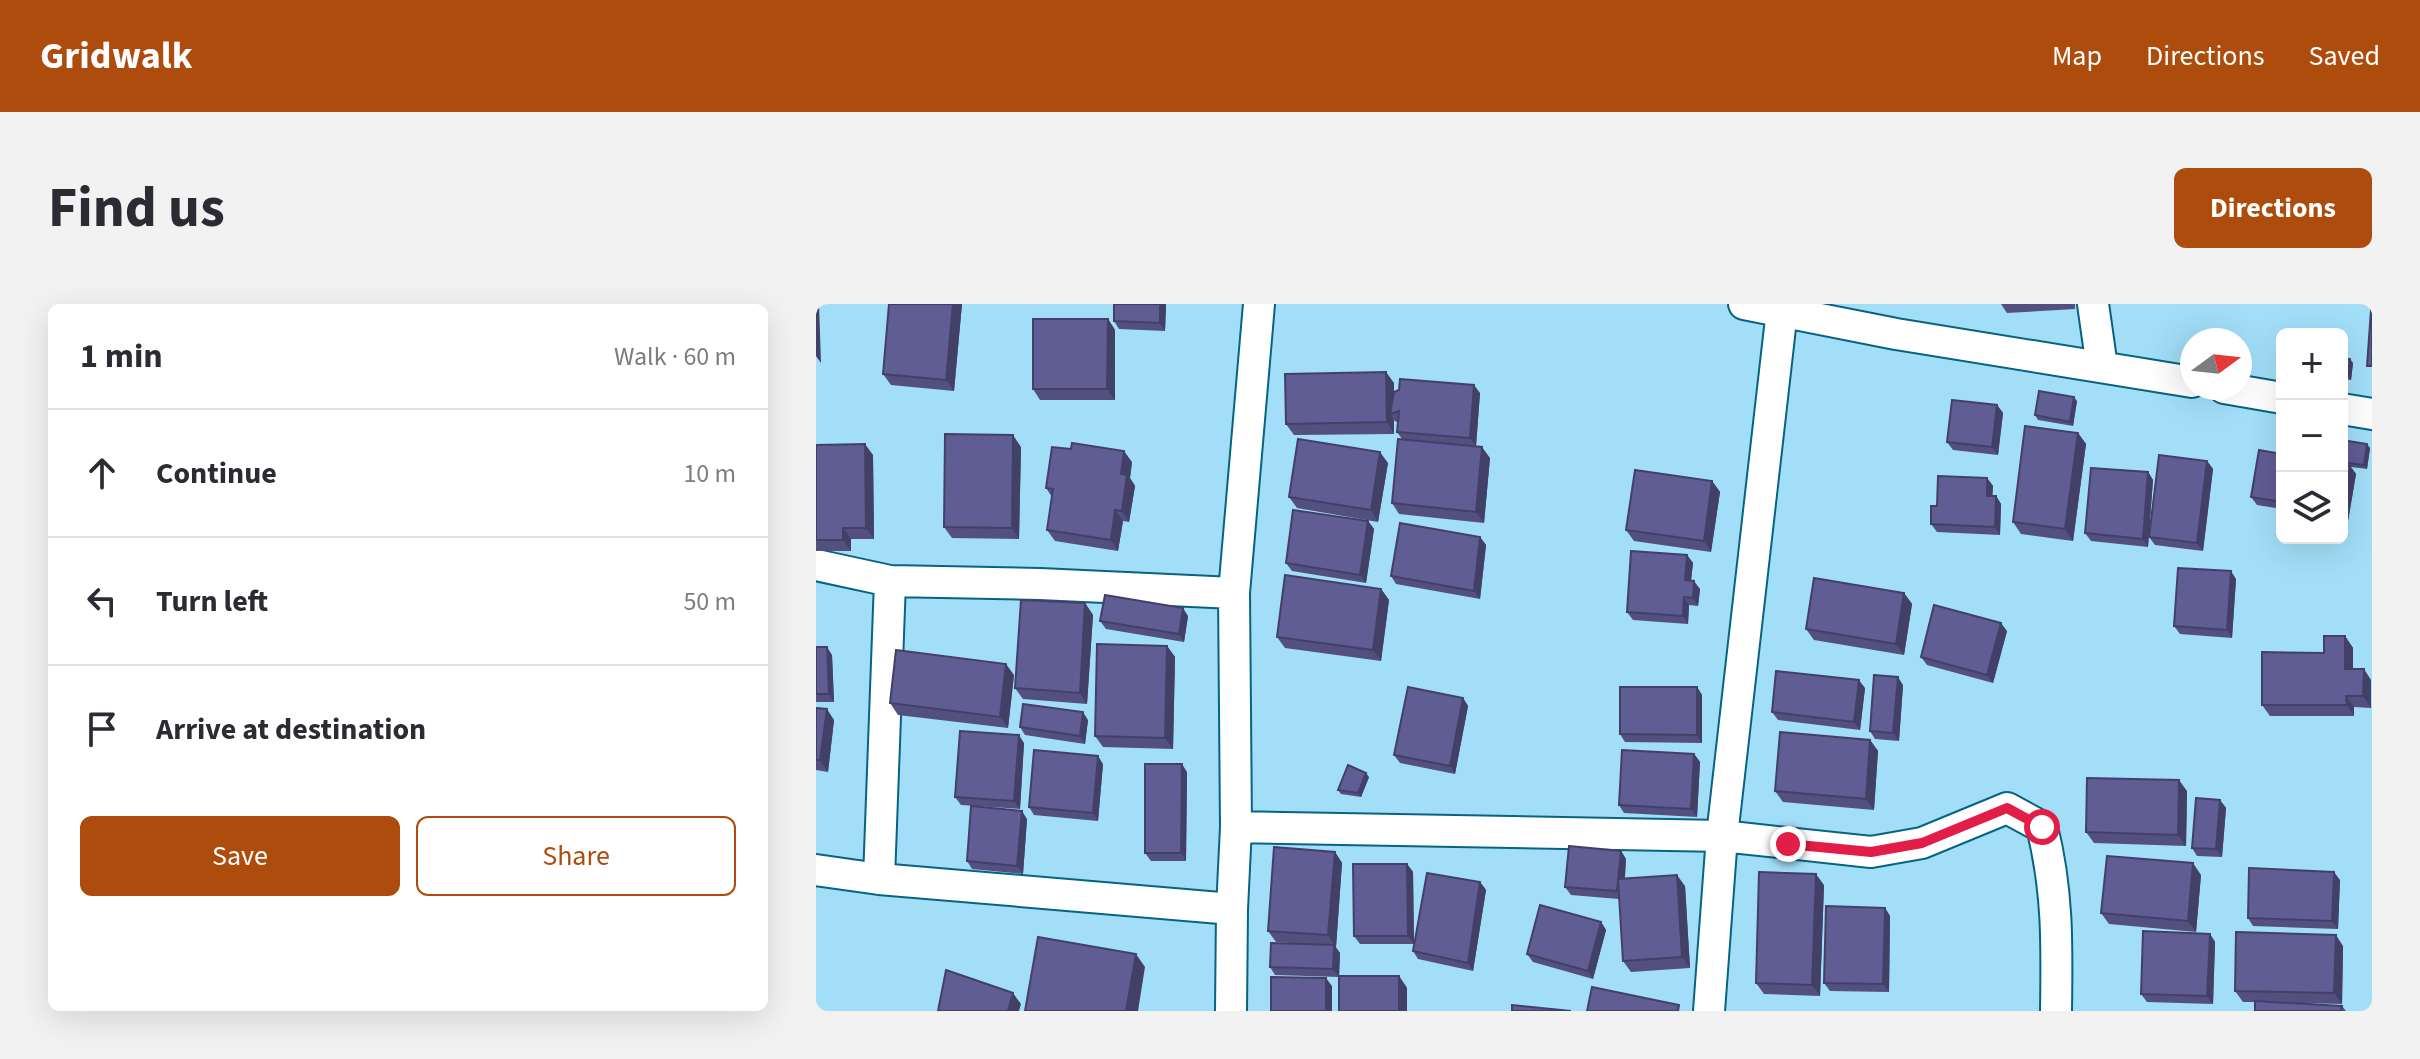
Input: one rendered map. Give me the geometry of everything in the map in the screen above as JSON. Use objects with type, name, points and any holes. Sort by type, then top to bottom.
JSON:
[{"type":"street","points":[[1231,1011],[1236,827],[1234,593],[1259,304]]},
{"type":"street","points":[[1744,304],[1896,334],[2180,380]]},
{"type":"street","points":[[2093,304],[2102,367]]},
{"type":"street","points":[[1709,1011],[1722,836],[1782,310]]},
{"type":"street","points":[[2252,393],[2276,397]]},
{"type":"street","points":[[2348,410],[2372,414]]},
{"type":"street","points":[[816,565],[890,581],[1234,593]]},
{"type":"street","points":[[879,879],[890,581]]},
{"type":"street","points":[[1236,827],[1722,836],[1871,852],[1922,843],[2007,808],[2042,827],[2052,866],[2057,915],[2056,1011]]},
{"type":"street","points":[[816,870],[879,879],[1232,909]]},
{"type":"building","points":[[889,304],[953,304],[946,380],[883,374]]},
{"type":"building","points":[[1114,304],[1160,304],[1160,323],[1114,321]]},
{"type":"building","points":[[2371,310],[2372,366],[2367,366]]},
{"type":"building","points":[[1033,319],[1108,319],[1107,389],[1033,389]]},
{"type":"building","points":[[1386,372],[1387,422],[1286,424],[1285,374]]},
{"type":"building","points":[[1400,379],[1474,385],[1470,438],[1397,432],[1399,411],[1390,414]]},
{"type":"building","points":[[2039,391],[2074,397],[2070,422],[2035,415]]},
{"type":"building","points":[[1952,400],[1997,405],[1992,447],[1947,442]]},
{"type":"building","points":[[2025,426],[2078,433],[2065,529],[2013,522]]},
{"type":"building","points":[[945,434],[1013,435],[1012,528],[944,527]]},
{"type":"building","points":[[1298,439],[1380,452],[1371,510],[1289,497]]},
{"type":"building","points":[[1398,439],[1482,447],[1476,512],[1392,503]]},
{"type":"building","points":[[2348,441],[2367,444],[2364,465],[2348,463]]},
{"type":"building","points":[[1072,443],[1124,451],[1121,474],[1127,475],[1122,511],[1115,510],[1111,540],[1047,530],[1053,489],[1046,488],[1052,447],[1071,449]]},
{"type":"building","points":[[865,444],[866,528],[843,528],[843,540],[816,540],[816,445]]},
{"type":"building","points":[[2259,450],[2276,453],[2276,501],[2251,497]]},
{"type":"building","points":[[2159,455],[2207,461],[2197,543],[2149,537]]},
{"type":"building","points":[[2091,468],[2148,472],[2143,539],[2085,533]]},
{"type":"building","points":[[1635,470],[1712,481],[1704,541],[1626,530]]},
{"type":"building","points":[[1938,476],[1987,478],[1987,496],[1996,496],[1995,527],[1931,524],[1931,506],[1937,506]]},
{"type":"building","points":[[1293,510],[1368,521],[1360,575],[1286,563]]},
{"type":"building","points":[[1400,523],[1480,537],[1474,591],[1391,576]]},
{"type":"building","points":[[1631,551],[1687,555],[1685,580],[1694,581],[1693,598],[1684,597],[1683,616],[1627,612]]},
{"type":"building","points":[[2178,568],[2231,571],[2227,630],[2174,626]]},
{"type":"building","points":[[1285,575],[1381,589],[1373,650],[1277,637]]},
{"type":"building","points":[[1814,578],[1904,593],[1896,644],[1806,629]]},
{"type":"building","points":[[1105,595],[1183,608],[1179,634],[1100,621]]},
{"type":"building","points":[[1021,600],[1085,603],[1080,693],[1015,688]]},
{"type":"building","points":[[1934,605],[2001,623],[1987,675],[1921,657]]},
{"type":"building","points":[[2324,636],[2345,636],[2345,669],[2364,669],[2363,696],[2346,696],[2347,705],[2262,705],[2262,652],[2324,653]]},
{"type":"building","points":[[1097,644],[1167,646],[1165,738],[1095,736]]},
{"type":"building","points":[[816,647],[827,647],[829,694],[816,694]]},
{"type":"building","points":[[896,650],[1006,664],[1000,717],[890,703]]},
{"type":"building","points":[[1776,671],[1859,680],[1854,722],[1772,712]]},
{"type":"building","points":[[1874,675],[1898,677],[1893,733],[1870,731]]},
{"type":"building","points":[[1408,687],[1463,698],[1450,766],[1394,755]]},
{"type":"building","points":[[1620,687],[1697,687],[1697,735],[1620,734]]},
{"type":"building","points":[[1023,704],[1083,712],[1080,736],[1020,727]]},
{"type":"building","points":[[816,708],[827,709],[820,760],[816,760]]},
{"type":"building","points":[[960,731],[1019,735],[1014,801],[955,797]]},
{"type":"building","points":[[1780,732],[1870,740],[1866,799],[1775,791]]},
{"type":"building","points":[[1034,750],[1098,756],[1093,813],[1029,807]]},
{"type":"building","points":[[1622,750],[1694,754],[1691,809],[1619,805]]},
{"type":"building","points":[[1145,764],[1182,764],[1181,853],[1145,853]]},
{"type":"building","points":[[1348,765],[1366,773],[1358,793],[1338,790]]},
{"type":"building","points":[[2087,778],[2179,780],[2178,835],[2086,832]]},
{"type":"building","points":[[2196,798],[2220,800],[2216,849],[2192,848]]},
{"type":"building","points":[[971,806],[1022,811],[1017,866],[967,861]]},
{"type":"building","points":[[1569,846],[1621,851],[1617,891],[1565,887]]},
{"type":"building","points":[[1274,847],[1335,852],[1328,935],[1268,931]]},
{"type":"building","points":[[2107,856],[2193,863],[2188,921],[2101,913]]},
{"type":"building","points":[[1353,864],[1407,864],[1408,936],[1354,936]]},
{"type":"building","points":[[2249,868],[2334,872],[2332,921],[2248,918]]},
{"type":"building","points":[[1759,872],[1816,874],[1812,985],[1756,983]]},
{"type":"building","points":[[1427,873],[1480,882],[1468,963],[1413,951]]},
{"type":"building","points":[[1677,875],[1682,957],[1623,961],[1618,879]]},
{"type":"building","points":[[1540,905],[1601,922],[1588,971],[1527,954]]},
{"type":"building","points":[[1826,906],[1885,908],[1883,984],[1824,983]]},
{"type":"building","points":[[2143,931],[2210,934],[2207,996],[2141,994]]},
{"type":"building","points":[[2236,932],[2336,935],[2334,993],[2235,991]]},
{"type":"building","points":[[1038,937],[1136,954],[1126,1011],[1025,1011]]},
{"type":"building","points":[[1271,943],[1334,945],[1333,969],[1270,967]]},
{"type":"building","points":[[946,970],[1013,993],[1008,1011],[938,1011]]},
{"type":"building","points":[[1339,976],[1399,976],[1399,1011],[1339,1011]]},
{"type":"building","points":[[1271,977],[1326,978],[1326,1011],[1271,1011]]},
{"type":"building","points":[[1592,987],[1679,1005],[1678,1011],[1587,1011]]},
{"type":"building","points":[[2255,1001],[2342,1006],[2341,1011],[2255,1011]]},
{"type":"building","points":[[1512,1005],[1571,1011],[1512,1011]]},
{"type":"route","points":[[1788,844],[1871,852],[1922,843],[2007,808],[2042,827]]}]
